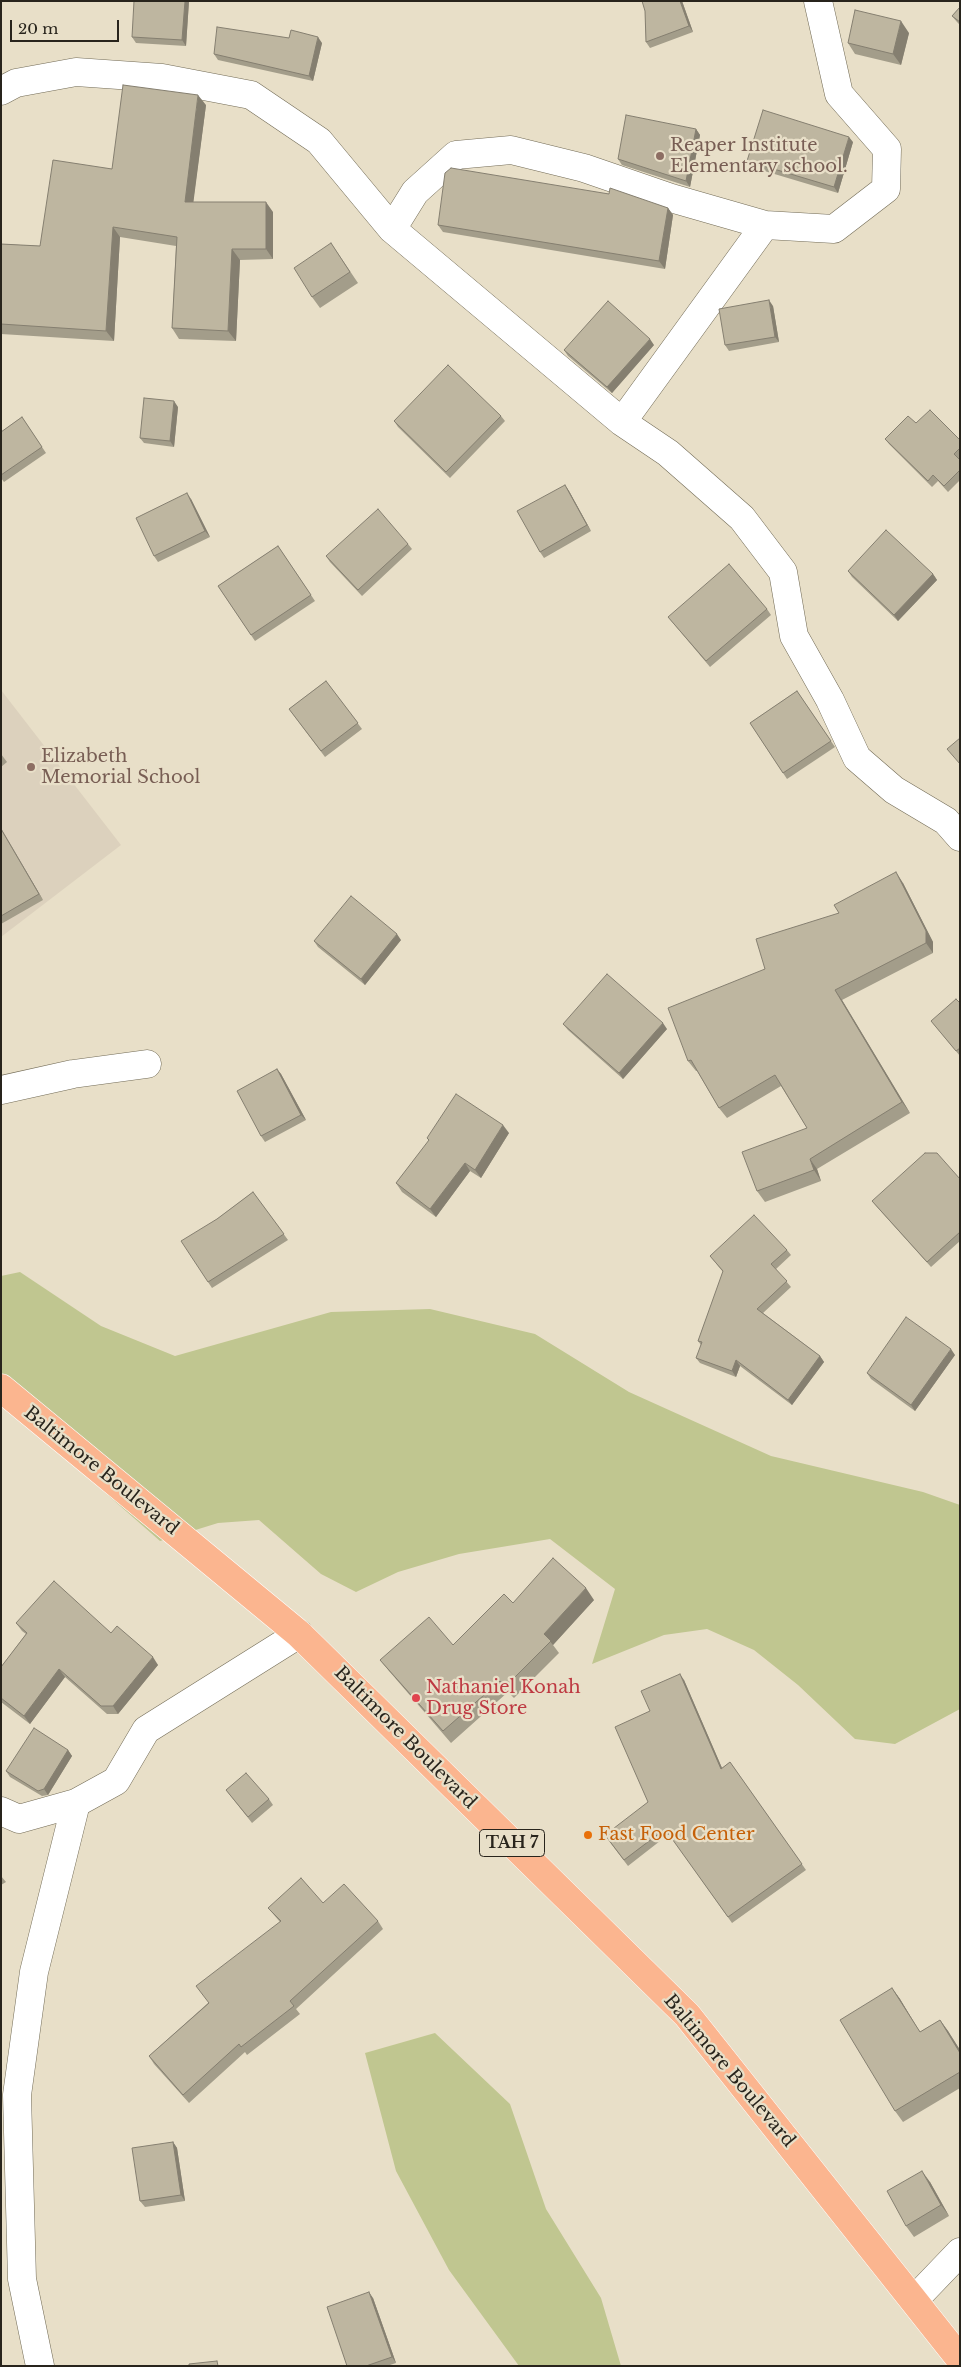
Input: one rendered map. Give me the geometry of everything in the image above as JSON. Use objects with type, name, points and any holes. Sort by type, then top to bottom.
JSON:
[{"type":"highway","name":"Baltimore Boulevard","points":[[1,1388],[299,1634],[687,2015],[960,2360]]},
{"type":"street","points":[[392,229],[415,192],[456,155],[510,150],[584,168],[671,198],[765,225],[834,229],[886,189],[887,149],[838,94],[818,1]]},
{"type":"street","points":[[1,91],[16,83],[76,72],[162,78],[250,95],[319,140],[392,229],[622,422],[668,453],[742,518],[783,572],[794,636],[830,700],[858,758],[894,790],[946,821],[960,837]]},
{"type":"street","points":[[622,422],[765,225]]},
{"type":"street","points":[[1,1090],[74,1074],[147,1064]]},
{"type":"street","points":[[1,1811],[19,1819],[76,1803],[116,1781],[146,1730],[299,1634]]},
{"type":"street","points":[[40,2366],[22,2279],[17,2095],[34,1972],[76,1803]]},
{"type":"street","points":[[914,2300],[960,2252]]},
{"type":"shaded area","name":"Elizabeth Memorial School","points":[[1,690],[121,845],[1,937]]},
{"type":"green space","points":[[20,1272],[101,1326],[175,1356],[331,1312],[430,1309],[535,1334],[629,1392],[771,1456],[923,1492],[960,1505],[960,1709],[895,1744],[855,1739],[798,1685],[754,1650],[707,1629],[664,1635],[592,1664],[615,1589],[550,1539],[459,1554],[398,1572],[356,1592],[321,1574],[259,1520],[218,1523],[160,1541],[1,1401],[1,1276]]},
{"type":"green space","points":[[435,2033],[510,2104],[546,2209],[601,2298],[621,2366],[519,2366],[449,2270],[396,2171],[365,2053]]},
{"type":"building","points":[[134,1],[185,1],[182,40],[132,37]]},
{"type":"building","points":[[642,1],[680,1],[689,26],[646,42],[645,11]]},
{"type":"building","points":[[960,7],[960,22],[952,16]]},
{"type":"building","points":[[855,10],[901,21],[893,54],[848,43]]},
{"type":"building","points":[[217,27],[289,38],[291,30],[318,37],[309,76],[214,54]]},
{"type":"building","points":[[123,85],[198,95],[185,202],[266,202],[266,249],[232,249],[228,331],[172,328],[177,237],[113,227],[106,331],[1,324],[1,244],[40,246],[53,160],[112,169]]},
{"type":"building","points":[[763,110],[849,137],[834,187],[747,161]]},
{"type":"building","name":"Reaper Institute Elementary school.","points":[[626,115],[696,129],[686,181],[618,159]]},
{"type":"building","points":[[451,168],[609,194],[610,188],[668,208],[659,261],[438,225],[445,173]]},
{"type":"building","points":[[331,243],[350,272],[312,297],[294,268]]},
{"type":"building","points":[[769,300],[775,337],[725,345],[719,309]]},
{"type":"building","points":[[608,301],[650,339],[607,387],[564,350]]},
{"type":"building","points":[[448,365],[501,416],[446,472],[394,421]]},
{"type":"building","points":[[144,398],[174,401],[170,441],[140,438]]},
{"type":"building","points":[[930,410],[960,440],[960,448],[954,454],[960,460],[960,470],[944,486],[933,475],[928,481],[885,439],[908,416],[916,423]]},
{"type":"building","points":[[22,417],[42,447],[1,475],[1,432]]},
{"type":"building","points":[[565,485],[587,525],[540,552],[517,511]]},
{"type":"building","points":[[187,493],[205,531],[154,556],[136,518]]},
{"type":"building","points":[[378,509],[408,544],[358,590],[326,556]]},
{"type":"building","points":[[886,530],[933,574],[894,615],[848,571]]},
{"type":"building","points":[[278,546],[311,595],[251,635],[218,586]]},
{"type":"building","points":[[729,564],[767,609],[706,661],[668,617]]},
{"type":"building","points":[[326,681],[358,723],[321,751],[289,709]]},
{"type":"building","points":[[797,691],[831,741],[783,773],[750,723]]},
{"type":"building","points":[[960,738],[960,764],[947,749]]},
{"type":"building","points":[[1,829],[39,894],[1,916]]},
{"type":"building","points":[[896,872],[926,931],[926,943],[835,990],[902,1102],[810,1159],[814,1170],[757,1191],[742,1152],[807,1128],[775,1075],[719,1108],[691,1060],[688,1061],[668,1008],[765,969],[756,939],[839,913],[834,905]]},
{"type":"building","points":[[351,896],[397,934],[361,979],[314,941]]},
{"type":"building","points":[[607,974],[663,1023],[619,1073],[563,1024]]},
{"type":"building","points":[[956,999],[960,1003],[960,1048],[956,1051],[931,1021]]},
{"type":"building","points":[[277,1069],[301,1115],[261,1136],[237,1091]]},
{"type":"building","points":[[456,1094],[503,1125],[475,1170],[465,1163],[430,1209],[396,1183],[429,1140],[427,1138]]},
{"type":"building","points":[[925,1153],[937,1153],[960,1179],[960,1232],[927,1262],[872,1201]]},
{"type":"building","points":[[253,1192],[284,1234],[208,1282],[181,1241],[217,1219]]},
{"type":"building","points":[[754,1215],[787,1250],[771,1264],[787,1281],[757,1309],[820,1356],[788,1400],[736,1360],[732,1371],[696,1358],[702,1342],[698,1341],[723,1271],[710,1256]]},
{"type":"building","points":[[906,1317],[951,1349],[911,1405],[867,1373]]},
{"type":"building","points":[[553,1558],[586,1588],[544,1634],[551,1641],[506,1686],[500,1681],[443,1731],[380,1660],[429,1617],[453,1645],[504,1594],[513,1603]]},
{"type":"building","points":[[54,1581],[111,1633],[117,1626],[153,1657],[113,1706],[101,1706],[59,1669],[24,1716],[1,1698],[1,1667],[27,1633],[16,1623]]},
{"type":"building","points":[[680,1674],[721,1769],[730,1762],[802,1864],[728,1917],[665,1829],[624,1860],[605,1835],[648,1802],[615,1727],[650,1711],[641,1691]]},
{"type":"building","points":[[34,1728],[68,1750],[44,1789],[38,1791],[6,1771]]},
{"type":"building","points":[[246,1773],[269,1799],[248,1817],[226,1790]]},
{"type":"building","points":[[301,1878],[323,1903],[344,1884],[378,1921],[290,2001],[294,2006],[241,2047],[239,2044],[183,2095],[149,2056],[209,2003],[196,1986],[281,1921],[268,1908]]},
{"type":"building","points":[[892,1988],[920,2032],[940,2020],[960,2053],[960,2072],[895,2111],[840,2020]]},
{"type":"building","points":[[173,2142],[181,2195],[140,2201],[132,2148]]},
{"type":"building","points":[[922,2171],[941,2205],[906,2226],[887,2191]]},
{"type":"building","points":[[369,2292],[392,2357],[366,2366],[347,2366],[327,2307]]},
{"type":"building","points":[[217,2361],[218,2366],[189,2366],[189,2364]]},
{"type":"place","name":"Reaper Institute Elementary school.","points":[[660,156]]},
{"type":"place","name":"Elizabeth Memorial School","points":[[31,767]]},
{"type":"place","name":"Nathaniel Konah Drug Store","points":[[416,1698]]},
{"type":"place","name":"Fast Food Center","points":[[588,1835]]}]
